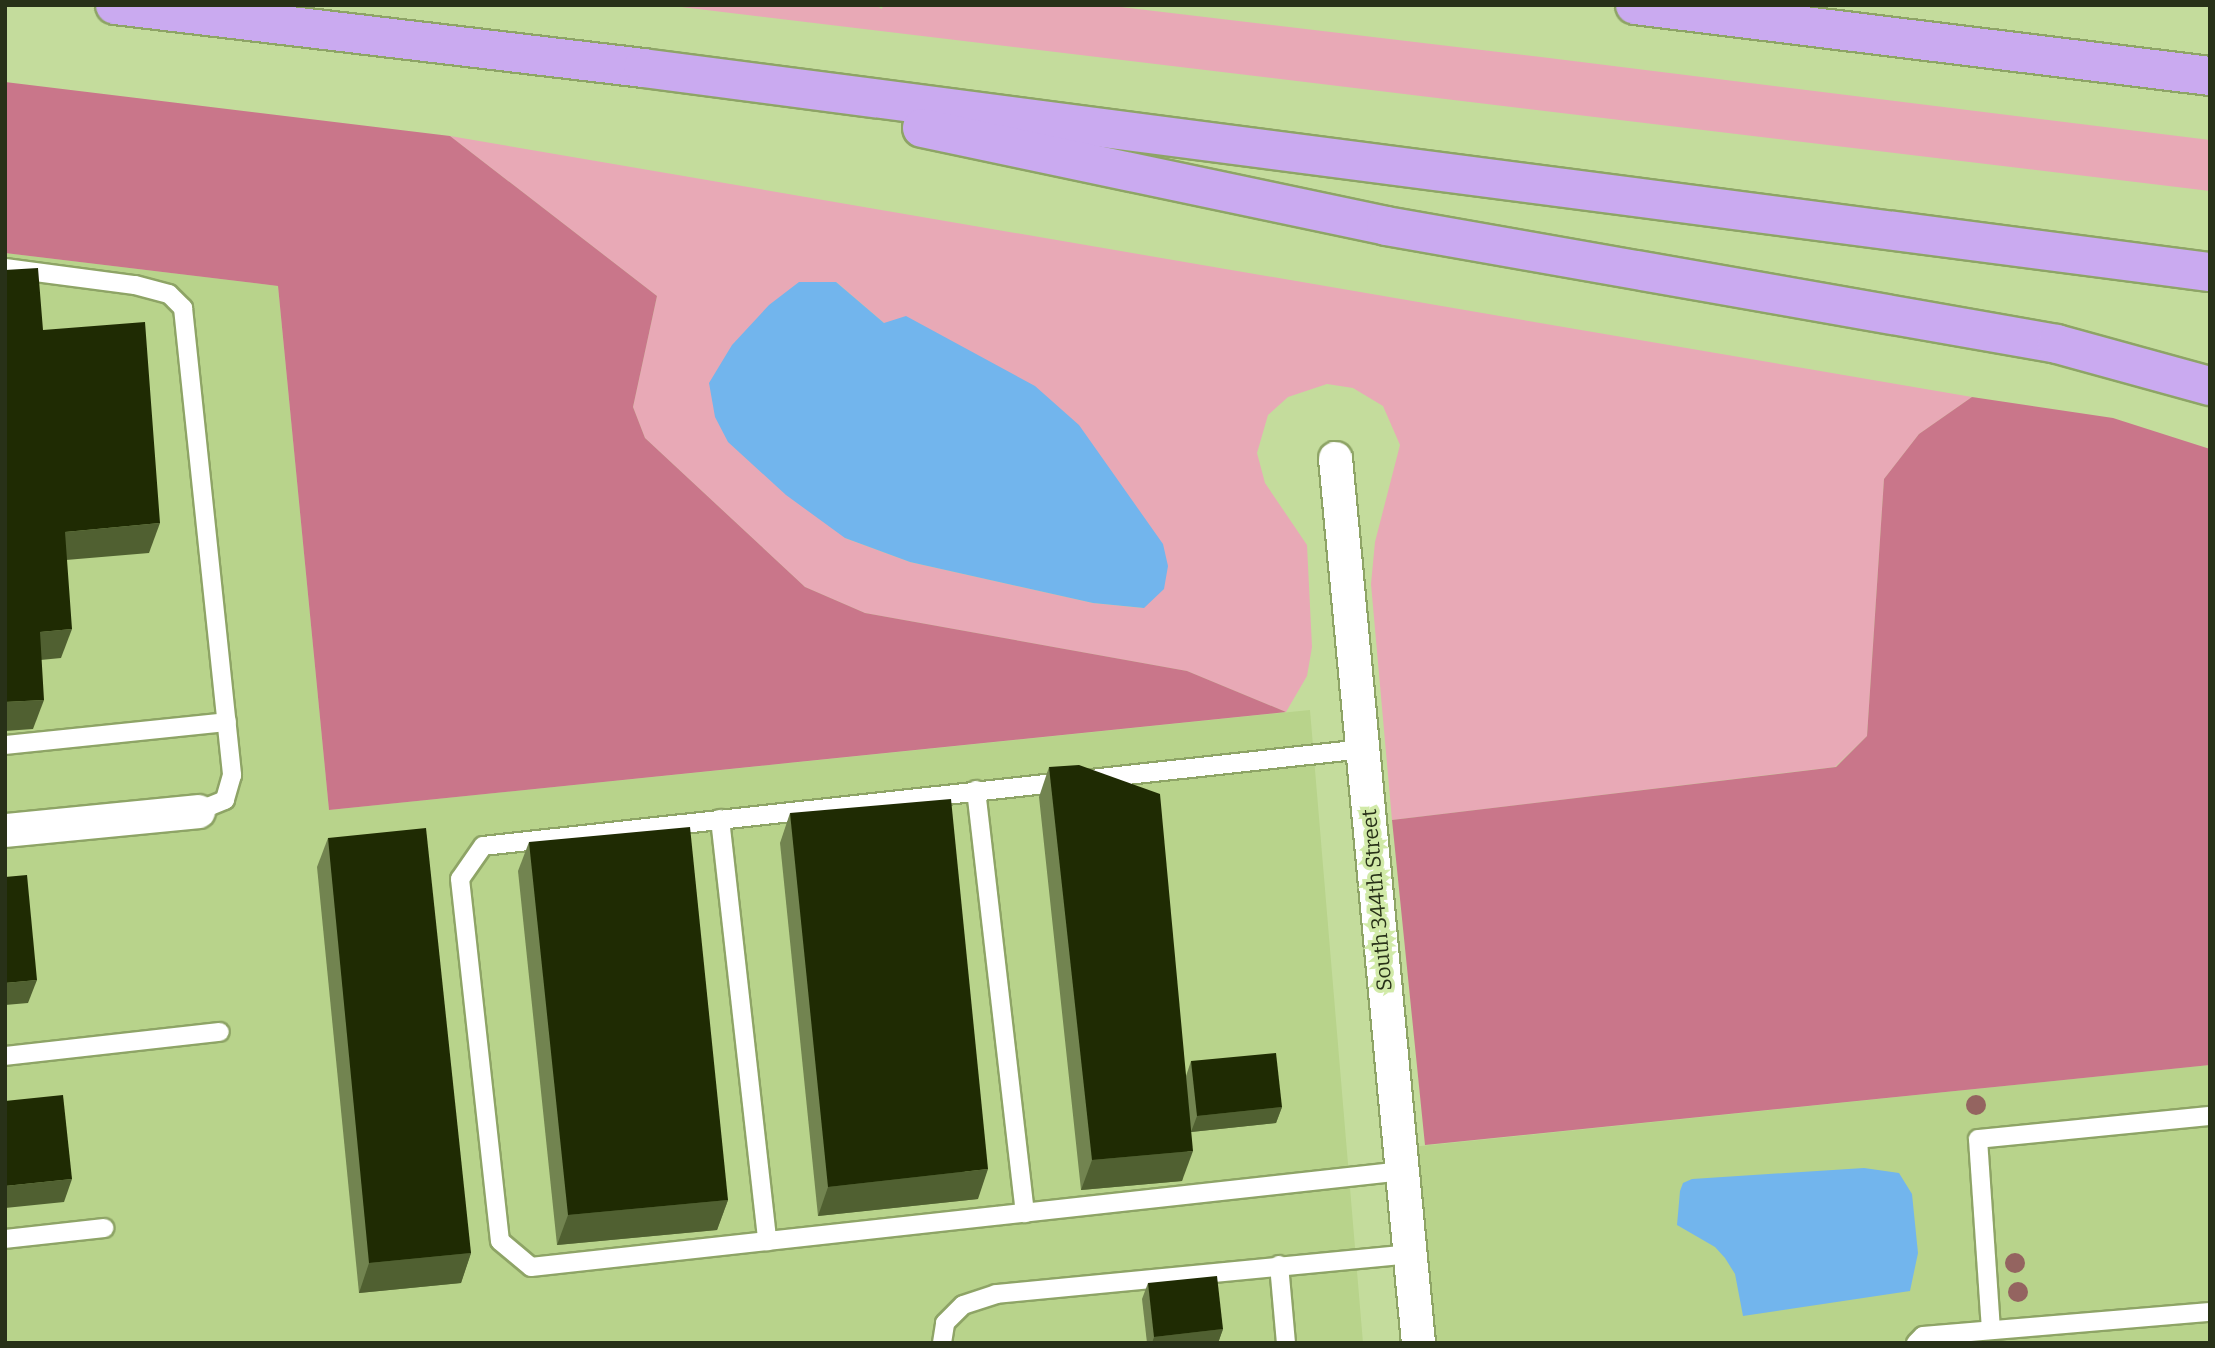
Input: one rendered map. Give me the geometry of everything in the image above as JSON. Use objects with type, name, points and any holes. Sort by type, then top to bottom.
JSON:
[{"type":"highway","points":[[115,5],[643,68],[2210,272]]},
{"type":"highway","points":[[1635,5],[2210,76]]},
{"type":"highway","points":[[643,68],[1387,226],[2057,344],[2210,386]]},
{"type":"street","name":"South 344th Street","points":[[1335,458],[1418,1343]]},
{"type":"street","points":[[5,830],[198,811]]},
{"type":"lane","points":[[5,268],[135,285],[169,294],[183,308],[232,775],[229,794],[218,806],[198,811]]},
{"type":"lane","points":[[5,745],[227,722]]},
{"type":"lane","points":[[1363,749],[482,846],[460,879],[500,1241],[531,1267],[1403,1171]]},
{"type":"lane","points":[[976,790],[1026,1213]]},
{"type":"lane","points":[[720,819],[767,1241]]},
{"type":"lane","points":[[5,1056],[220,1032]]},
{"type":"lane","points":[[1991,1330],[1978,1139],[2210,1116]]},
{"type":"lane","points":[[5,1239],[104,1228]]},
{"type":"lane","points":[[942,1343],[945,1323],[962,1305],[996,1294],[1410,1254]]},
{"type":"lane","points":[[1279,1265],[1286,1343]]},
{"type":"lane","points":[[1916,1343],[1923,1336],[2210,1312]]},
{"type":"shaded area","points":[[665,5],[875,5],[882,9],[883,5],[1104,5],[1541,57],[2210,140],[2210,191]]},
{"type":"shaded area","points":[[5,82],[450,136],[657,296],[633,407],[645,438],[805,587],[865,613],[1187,671],[1286,712],[329,810],[278,286],[5,253]]},
{"type":"shaded area","points":[[450,136],[1972,397],[1919,434],[1884,479],[1867,736],[1835,767],[1392,820],[1371,584],[1375,542],[1400,445],[1383,406],[1353,388],[1327,384],[1288,397],[1268,415],[1257,453],[1265,483],[1307,545],[1312,647],[1307,676],[1286,712],[1187,671],[865,613],[805,587],[645,438],[633,407],[657,296]],"holes":[[[836,282],[884,323],[1143,608],[1093,603],[910,562],[845,538]]]},
{"type":"shaded area","points":[[5,253],[278,286],[329,810],[1310,710],[1363,1343],[5,1343]]},
{"type":"shaded area","points":[[1972,397],[2113,418],[2210,449],[2210,1065],[1425,1145],[1392,820],[1836,767],[1867,736],[1884,479],[1919,434]]},
{"type":"shaded area","points":[[2210,1065],[2210,1343],[1418,1343],[1401,1148]]},
{"type":"water","points":[[799,282],[836,282],[884,323],[906,316],[1035,386],[1079,425],[1163,544],[1168,566],[1164,589],[1144,608],[1093,603],[910,562],[845,538],[786,495],[728,442],[715,417],[709,383],[732,345],[769,305]]},
{"type":"water","points":[[1864,1168],[1899,1173],[1912,1194],[1918,1253],[1910,1291],[1743,1316],[1735,1274],[1725,1258],[1715,1247],[1677,1225],[1680,1191],[1683,1183],[1692,1179]]},
{"type":"building","points":[[38,268],[43,330],[145,322],[160,523],[65,532],[72,629],[40,632],[44,700],[5,702],[5,270]]},
{"type":"building","points":[[1079,765],[1160,794],[1193,1151],[1092,1160],[1049,767]]},
{"type":"building","points":[[951,799],[988,1169],[828,1187],[790,813]]},
{"type":"building","points":[[690,827],[728,1200],[568,1215],[529,842]]},
{"type":"building","points":[[426,828],[471,1253],[369,1263],[328,838]]},
{"type":"building","points":[[27,875],[37,980],[5,983],[5,877]]},
{"type":"building","points":[[1276,1053],[1282,1107],[1197,1116],[1191,1061]]},
{"type":"building","points":[[63,1095],[72,1179],[5,1186],[5,1101]]},
{"type":"building","points":[[1217,1276],[1223,1329],[1154,1337],[1148,1283]]}]
